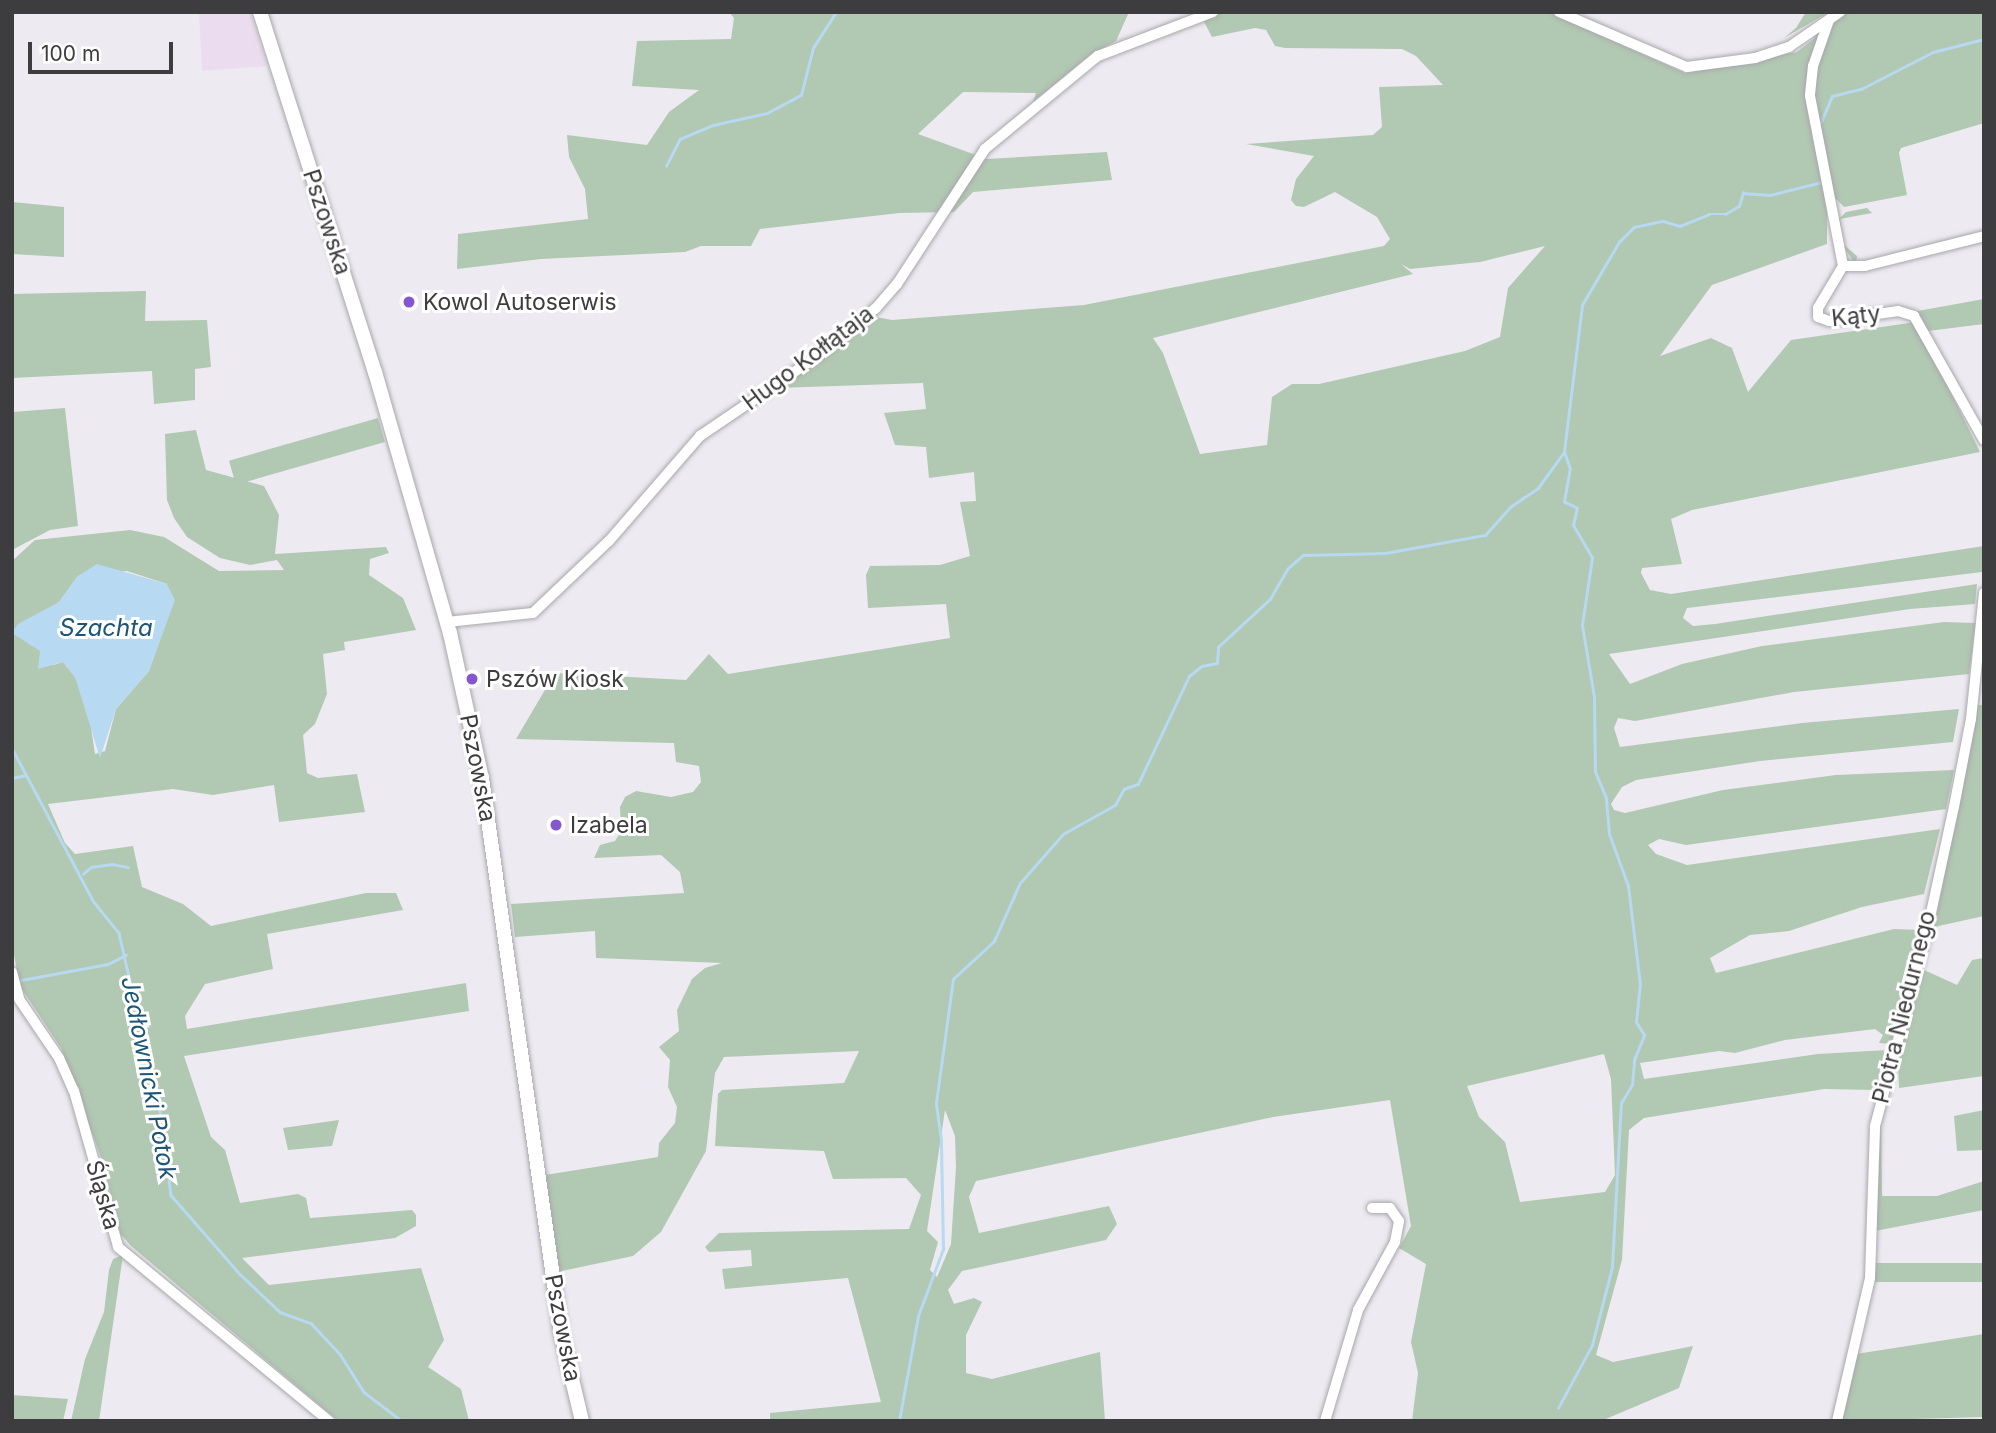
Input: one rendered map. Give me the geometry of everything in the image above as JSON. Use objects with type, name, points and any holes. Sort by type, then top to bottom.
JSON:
[{"type":"main road","name":"Pszowska","points":[[260,12],[371,359],[447,622],[482,778],[561,1333],[582,1421]]},
{"type":"street","name":"Hugo Kołłątaja","points":[[447,622],[533,614],[609,541],[700,436],[822,353],[876,308],[897,284],[985,149],[1098,56],[1213,12]]},
{"type":"street","points":[[1559,12],[1687,67],[1755,58],[1789,47],[1840,12]]},
{"type":"street","points":[[1829,20],[1813,66],[1810,96],[1843,266],[1865,266],[1984,236]]},
{"type":"street","name":"Kąty","points":[[1843,266],[1818,308],[1821,319],[1898,311],[1911,314],[1920,322],[1938,366],[1970,412],[1984,440]]},
{"type":"street","name":"Piotra Niedurnego","points":[[1837,1421],[1870,1278],[1875,1126],[1926,936],[1956,795],[1971,719],[1984,593]]},
{"type":"street","name":"Śląska","points":[[12,972],[19,999],[59,1058],[74,1091],[118,1247],[329,1421]]},
{"type":"street","points":[[1325,1421],[1358,1310],[1395,1242],[1399,1221],[1390,1208],[1371,1208]]},
{"type":"shaded area","points":[[199,12],[250,12],[267,66],[202,71]]},
{"type":"green space","points":[[729,12],[1129,12],[1116,41],[1090,55],[1033,102],[1036,93],[963,92],[918,134],[987,159],[1107,152],[1112,180],[973,192],[954,212],[899,213],[760,229],[751,246],[701,246],[685,252],[541,259],[457,269],[458,234],[588,219],[585,189],[569,157],[567,135],[647,145],[669,112],[699,90],[632,86],[637,41],[731,39],[734,18]]},
{"type":"green space","points":[[1221,12],[1548,12],[1685,73],[1797,52],[1848,12],[1984,12],[1984,123],[1901,148],[1899,153],[1907,195],[1844,207],[1827,190],[1827,244],[1712,285],[1660,356],[1711,338],[1732,348],[1748,392],[1791,340],[1916,322],[1980,452],[1692,510],[1671,519],[1682,564],[1642,568],[1641,573],[1650,590],[1671,594],[1984,546],[1982,572],[1687,608],[1683,618],[1693,626],[1715,624],[1977,584],[1975,604],[1910,609],[1609,654],[1630,684],[1682,664],[1762,646],[1944,622],[1976,623],[1969,674],[1794,692],[1635,721],[1618,718],[1614,728],[1620,747],[1802,723],[1959,709],[1953,742],[1760,761],[1636,780],[1622,787],[1611,804],[1614,810],[1625,813],[1723,790],[1836,775],[1954,770],[1946,809],[1686,845],[1659,839],[1648,845],[1656,854],[1687,865],[1940,829],[1924,894],[1862,907],[1789,931],[1750,935],[1710,958],[1716,973],[1894,929],[1920,930],[1891,1044],[1879,1043],[1883,1035],[1875,1029],[1785,1040],[1735,1053],[1719,1051],[1640,1063],[1644,1079],[1818,1054],[1887,1050],[1876,1090],[1824,1089],[1644,1118],[1629,1130],[1622,1260],[1596,1355],[1613,1362],[1693,1346],[1679,1388],[1601,1421],[1412,1421],[1418,1373],[1411,1342],[1426,1264],[1399,1248],[1411,1226],[1390,1100],[1273,1117],[976,1181],[969,1197],[979,1233],[1109,1206],[1117,1224],[1106,1240],[962,1271],[948,1290],[954,1304],[974,1298],[982,1302],[966,1335],[966,1373],[992,1379],[1100,1352],[1105,1421],[770,1421],[770,1413],[881,1402],[848,1278],[725,1289],[722,1269],[752,1266],[751,1250],[709,1252],[705,1247],[719,1233],[909,1229],[921,1195],[906,1178],[833,1179],[824,1151],[715,1146],[718,1094],[722,1090],[844,1083],[859,1051],[724,1057],[715,1073],[706,1151],[661,1232],[633,1256],[557,1272],[545,1175],[658,1157],[659,1143],[675,1123],[677,1107],[668,1087],[670,1060],[659,1047],[679,1031],[677,1010],[692,979],[705,968],[722,963],[596,958],[595,931],[515,937],[511,904],[684,893],[680,872],[661,855],[594,858],[600,845],[615,841],[621,831],[620,807],[625,797],[636,791],[671,797],[693,792],[701,782],[699,766],[676,762],[674,743],[516,739],[555,673],[686,680],[709,654],[728,674],[950,638],[946,604],[868,608],[866,575],[870,566],[940,565],[970,556],[960,502],[976,501],[974,472],[929,478],[926,447],[895,445],[884,413],[926,409],[923,383],[777,388],[876,317],[892,320],[1084,305],[1384,246],[1390,239],[1377,217],[1335,192],[1304,207],[1296,206],[1291,200],[1296,179],[1314,156],[1246,144],[1373,135],[1382,127],[1379,87],[1443,85],[1416,56],[1402,49],[1285,48],[1275,46],[1266,30],[1255,28],[1212,37],[1203,20]],"holes":[[[1545,246],[1508,288],[1500,337],[1465,351],[1319,384],[1292,384],[1272,397],[1267,445],[1200,454],[1163,353],[1153,338],[1413,274],[1401,264],[1410,269],[1480,262]],[[1604,1054],[1611,1079],[1615,1175],[1605,1192],[1520,1202],[1505,1142],[1479,1117],[1467,1086]],[[945,1110],[955,1136],[956,1167],[951,1244],[937,1277],[930,1270],[938,1242],[927,1231]]]},
{"type":"green space","points":[[1806,12],[1829,12],[1784,38],[1796,28]]},
{"type":"green space","points":[[12,202],[64,207],[64,257],[12,254]]},
{"type":"green space","points":[[1867,208],[1872,213],[1840,219],[1843,244],[1857,256],[1856,265],[1843,246],[1838,220],[1846,212]]},
{"type":"green space","points":[[146,291],[145,321],[207,320],[211,367],[195,369],[195,400],[154,404],[152,371],[12,378],[12,294]]},
{"type":"green space","points":[[1984,299],[1984,324],[1928,331],[1912,312]]},
{"type":"green space","points":[[65,408],[78,526],[50,530],[12,550],[12,412]]},
{"type":"green space","points":[[378,418],[385,442],[236,485],[229,461]]},
{"type":"green space","points":[[196,430],[206,470],[264,486],[279,515],[275,554],[386,547],[389,553],[370,559],[369,575],[403,598],[416,630],[344,642],[345,650],[323,654],[327,694],[315,724],[303,735],[307,773],[318,778],[357,774],[365,812],[279,822],[274,785],[213,795],[173,789],[48,804],[65,843],[75,854],[133,846],[142,887],[183,904],[211,926],[366,893],[396,893],[403,910],[267,934],[273,969],[205,984],[185,1016],[187,1029],[466,983],[469,1011],[184,1056],[211,1137],[225,1150],[240,1203],[298,1194],[306,1198],[310,1218],[412,1210],[416,1215],[416,1226],[395,1238],[242,1258],[269,1285],[421,1268],[444,1340],[428,1367],[461,1389],[469,1421],[338,1421],[130,1245],[120,1233],[102,1160],[61,1048],[20,986],[12,945],[12,633],[36,646],[53,665],[63,662],[75,677],[88,708],[95,754],[105,751],[116,709],[149,671],[165,625],[167,584],[127,571],[78,576],[59,602],[12,631],[12,561],[35,540],[130,530],[164,537],[219,571],[284,570],[277,560],[250,565],[220,558],[187,537],[174,518],[167,500],[165,434]]},
{"type":"green space","points":[[1978,705],[1984,705],[1984,916],[1934,927]]},
{"type":"green space","points":[[1984,958],[1984,1076],[1899,1088],[1898,1059],[1922,969],[1957,985],[1972,960]]},
{"type":"green space","points":[[1984,1110],[1984,1150],[1957,1151],[1954,1116]]},
{"type":"green space","points":[[339,1120],[332,1146],[288,1150],[283,1128]]},
{"type":"green space","points":[[1881,1121],[1882,1196],[1937,1196],[1984,1181],[1984,1210],[1875,1231]]},
{"type":"green space","points":[[123,1255],[99,1421],[71,1421],[85,1359],[104,1312],[109,1270],[113,1259]]},
{"type":"green space","points":[[1872,1263],[1984,1263],[1984,1282],[1872,1282]]},
{"type":"green space","points":[[1984,1334],[1984,1417],[1841,1421],[1856,1354]]},
{"type":"green space","points":[[12,1395],[68,1399],[63,1421],[12,1421]]},
{"type":"water","name":"Szachta","points":[[97,564],[167,584],[175,600],[149,671],[116,709],[100,758],[75,677],[63,662],[38,669],[40,651],[12,633],[18,624],[59,602],[78,576]]},
{"type":"waterway","points":[[666,166],[680,139],[713,125],[767,113],[801,95],[813,48],[836,12]]},
{"type":"waterway","points":[[1821,122],[1832,96],[1861,89],[1933,52],[1984,39]]},
{"type":"waterway","points":[[899,1421],[918,1316],[943,1249],[941,1140],[936,1103],[953,979],[994,941],[1020,883],[1063,834],[1115,805],[1124,789],[1138,784],[1189,676],[1202,666],[1217,663],[1218,647],[1270,599],[1287,569],[1303,555],[1385,553],[1485,535],[1510,507],[1538,488],[1564,452],[1582,305],[1619,242],[1634,227],[1663,221],[1680,226],[1709,214],[1725,214],[1739,206],[1743,193],[1770,195],[1822,182]]},
{"type":"waterway","points":[[1558,1408],[1592,1345],[1612,1267],[1621,1103],[1632,1085],[1634,1060],[1644,1035],[1636,1022],[1640,985],[1628,886],[1609,834],[1606,798],[1595,772],[1594,697],[1582,625],[1592,558],[1573,525],[1577,508],[1564,502],[1570,469],[1564,452]]},
{"type":"waterway","name":"Jedłownicki Potok","points":[[12,748],[94,902],[119,933],[162,1120],[171,1195],[240,1274],[280,1312],[311,1323],[340,1354],[364,1392],[402,1421]]},
{"type":"waterway","points":[[12,778],[26,775]]},
{"type":"waterway","points":[[83,874],[91,867],[112,864],[128,867]]},
{"type":"waterway","points":[[21,980],[108,964],[126,955]]},
{"type":"place","name":"Kowol Autoserwis","points":[[409,302]]},
{"type":"place","name":"Pszów Kiosk","points":[[472,679]]},
{"type":"place","name":"Izabela","points":[[556,825]]}]
